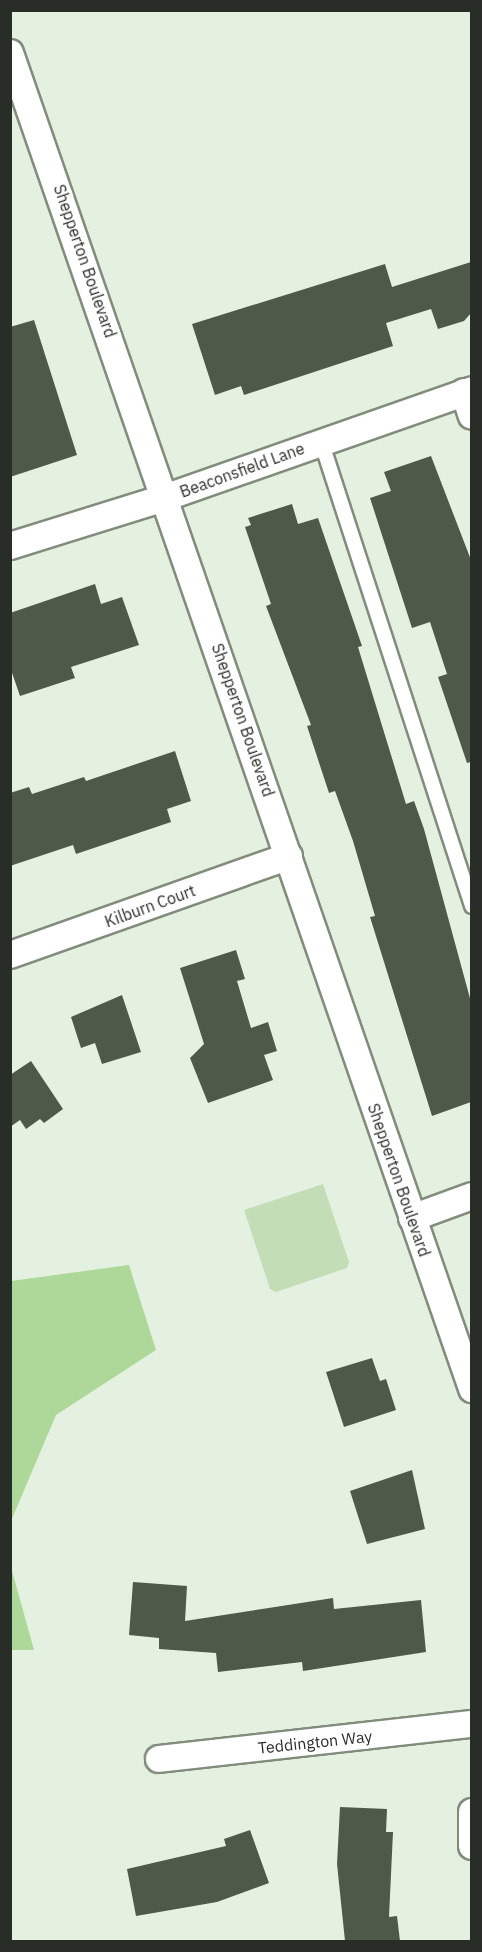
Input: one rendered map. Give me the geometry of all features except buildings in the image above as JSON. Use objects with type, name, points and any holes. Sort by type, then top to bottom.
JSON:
[{"type":"street","name":"Shepperton Boulevard","points":[[10,53],[167,497],[471,1389]]},
{"type":"street","name":"Beaconsfield Lane","points":[[10,546],[167,497],[321,441],[469,399]]},
{"type":"street","name":"Kilburn Court","points":[[10,955],[289,856]]},
{"type":"street","points":[[412,1218],[471,1196]]},
{"type":"street","name":"Teddington Way","points":[[159,1759],[471,1724]]},
{"type":"street","points":[[471,1812],[471,1846]]},
{"type":"lane","points":[[321,441],[471,906]]},
{"type":"shaded area","points":[[323,1184],[349,1262],[347,1268],[276,1292],[270,1289],[244,1210]]},
{"type":"shaded area","points":[[129,1265],[156,1350],[56,1415],[11,1521],[11,1281]]},
{"type":"shaded area","points":[[11,1567],[34,1650],[12,1650]]}]
